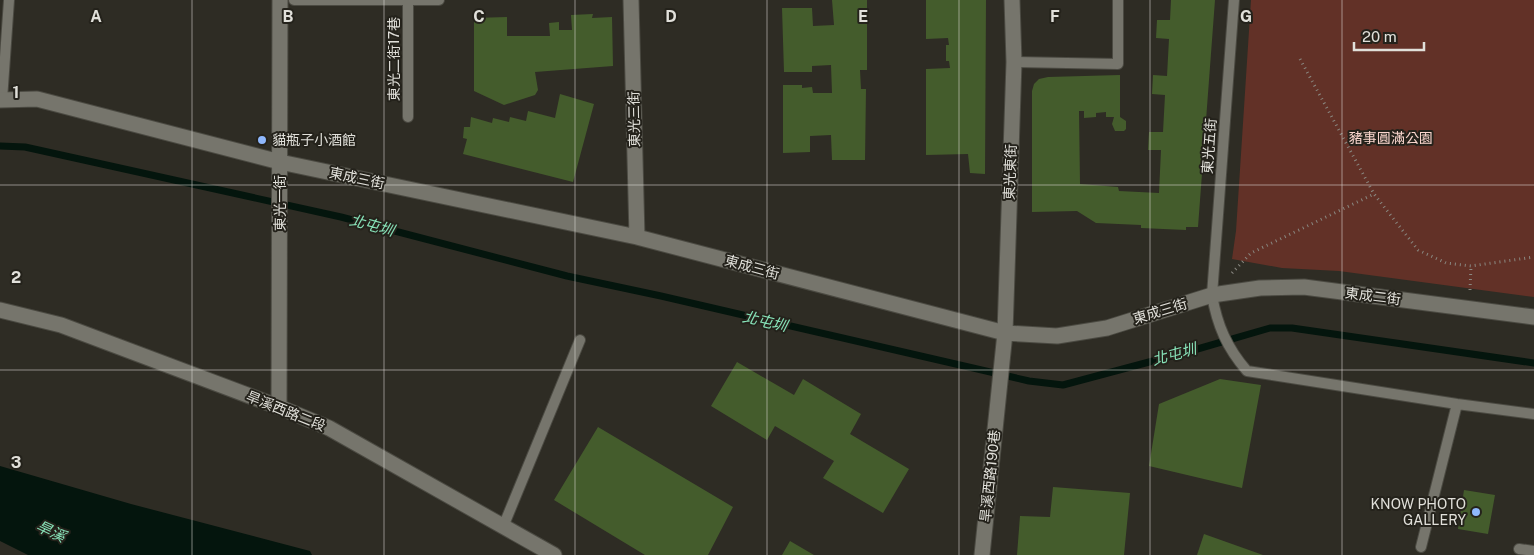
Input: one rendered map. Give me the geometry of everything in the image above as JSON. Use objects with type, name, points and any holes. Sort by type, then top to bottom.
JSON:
[{"type":"street","name":"東光一街","points":[[279,407],[280,0]]},
{"type":"street","name":"東光三街","points":[[631,0],[637,237]]},
{"type":"street","name":"東光東街","points":[[998,397],[1004,338],[1014,62],[1012,0]]},
{"type":"street","name":"東成三街","points":[[1,100],[37,99],[280,162],[637,237],[1004,338],[1057,336],[1107,328],[1212,295]]},
{"type":"street","name":"東成二街","points":[[1212,295],[1260,288],[1304,287],[1534,317]]},
{"type":"street","name":"旱溪西路二段","points":[[0,310],[61,324],[329,428],[554,555]]},
{"type":"street","name":"旱溪西路190巷","points":[[982,555],[998,397]]},
{"type":"lane","points":[[1,100],[9,0]]},
{"type":"lane","points":[[294,0],[439,0]]},
{"type":"lane","points":[[1014,62],[1118,64],[1118,0]]},
{"type":"lane","name":"東光五街","points":[[1212,295],[1234,0]]},
{"type":"lane","name":"東光二街17巷","points":[[408,1],[408,117]]},
{"type":"lane","points":[[1212,295],[1215,316],[1233,354],[1247,371],[1457,404],[1534,414]]},
{"type":"lane","points":[[503,526],[580,340]]},
{"type":"lane","points":[[1421,546],[1457,404]]},
{"type":"lane","points":[[1519,548],[1534,551]]},
{"type":"path","points":[[1300,59],[1374,194],[1418,250],[1446,263],[1471,266],[1534,256]]},
{"type":"path","points":[[1251,253],[1374,194]]},
{"type":"green space","name":"豬事圓滿公園","points":[[1251,0],[1534,0],[1534,297],[1339,271],[1282,268],[1232,259],[1236,231]]},
{"type":"water","name":"旱溪","points":[[0,466],[131,504],[310,551],[312,555],[28,555],[0,541]]},
{"type":"building","points":[[832,0],[867,0],[867,70],[860,70],[861,89],[866,89],[865,160],[832,160],[831,135],[810,136],[810,152],[783,153],[783,85],[802,85],[802,88],[812,87],[813,93],[832,93],[831,65],[812,66],[812,72],[784,72],[782,8],[812,8],[813,26],[834,25]]},
{"type":"building","points":[[926,0],[986,0],[985,174],[970,173],[968,154],[926,155],[926,69],[950,68],[949,61],[946,61],[946,45],[949,45],[948,38],[926,39]]},
{"type":"building","points":[[1171,0],[1215,0],[1198,227],[1186,227],[1186,230],[1141,228],[1141,225],[1096,223],[1077,211],[1032,212],[1032,91],[1034,84],[1039,79],[1048,77],[1120,75],[1120,117],[1126,121],[1126,129],[1124,131],[1115,131],[1112,124],[1114,117],[1106,117],[1106,112],[1096,113],[1096,117],[1084,118],[1084,111],[1079,111],[1080,184],[1118,187],[1119,191],[1159,193],[1161,150],[1148,150],[1149,132],[1163,132],[1165,95],[1152,94],[1153,75],[1167,76],[1169,39],[1156,38],[1157,20],[1170,20]]},
{"type":"building","points":[[593,14],[592,18],[612,17],[613,66],[535,72],[538,90],[535,95],[504,105],[474,91],[474,18],[507,17],[507,36],[550,36],[549,23],[559,22],[559,30],[572,30],[571,15]]},
{"type":"building","points":[[560,94],[594,104],[573,182],[463,154],[467,139],[463,138],[464,127],[470,127],[471,117],[492,123],[493,118],[509,122],[510,117],[526,121],[528,111],[555,118]]},
{"type":"building","points":[[737,362],[794,395],[803,379],[861,414],[850,434],[909,469],[883,513],[823,478],[834,461],[775,426],[767,440],[711,406]]},
{"type":"building","points":[[1220,379],[1261,385],[1242,488],[1149,466],[1159,404]]},
{"type":"building","points":[[598,427],[733,507],[708,555],[645,555],[554,500]]},
{"type":"building","points":[[1053,487],[1130,493],[1124,555],[1017,555],[1020,516],[1050,517]]},
{"type":"building","name":"KNOW PHOTO GALLERY","points":[[1464,490],[1495,495],[1488,534],[1458,529]]},
{"type":"building","points":[[1204,534],[1263,555],[1197,555]]},
{"type":"building","points":[[790,541],[814,555],[782,555]]},
{"type":"waterway","name":"北屯圳","points":[[0,146],[25,147],[341,217],[567,276],[1029,381],[1063,385],[1270,328],[1292,328],[1534,363]]},
{"type":"place","name":"貓瓶子小酒館","points":[[262,140]]},
{"type":"place","name":"KNOW PHOTO GALLERY","points":[[1476,512]]}]
